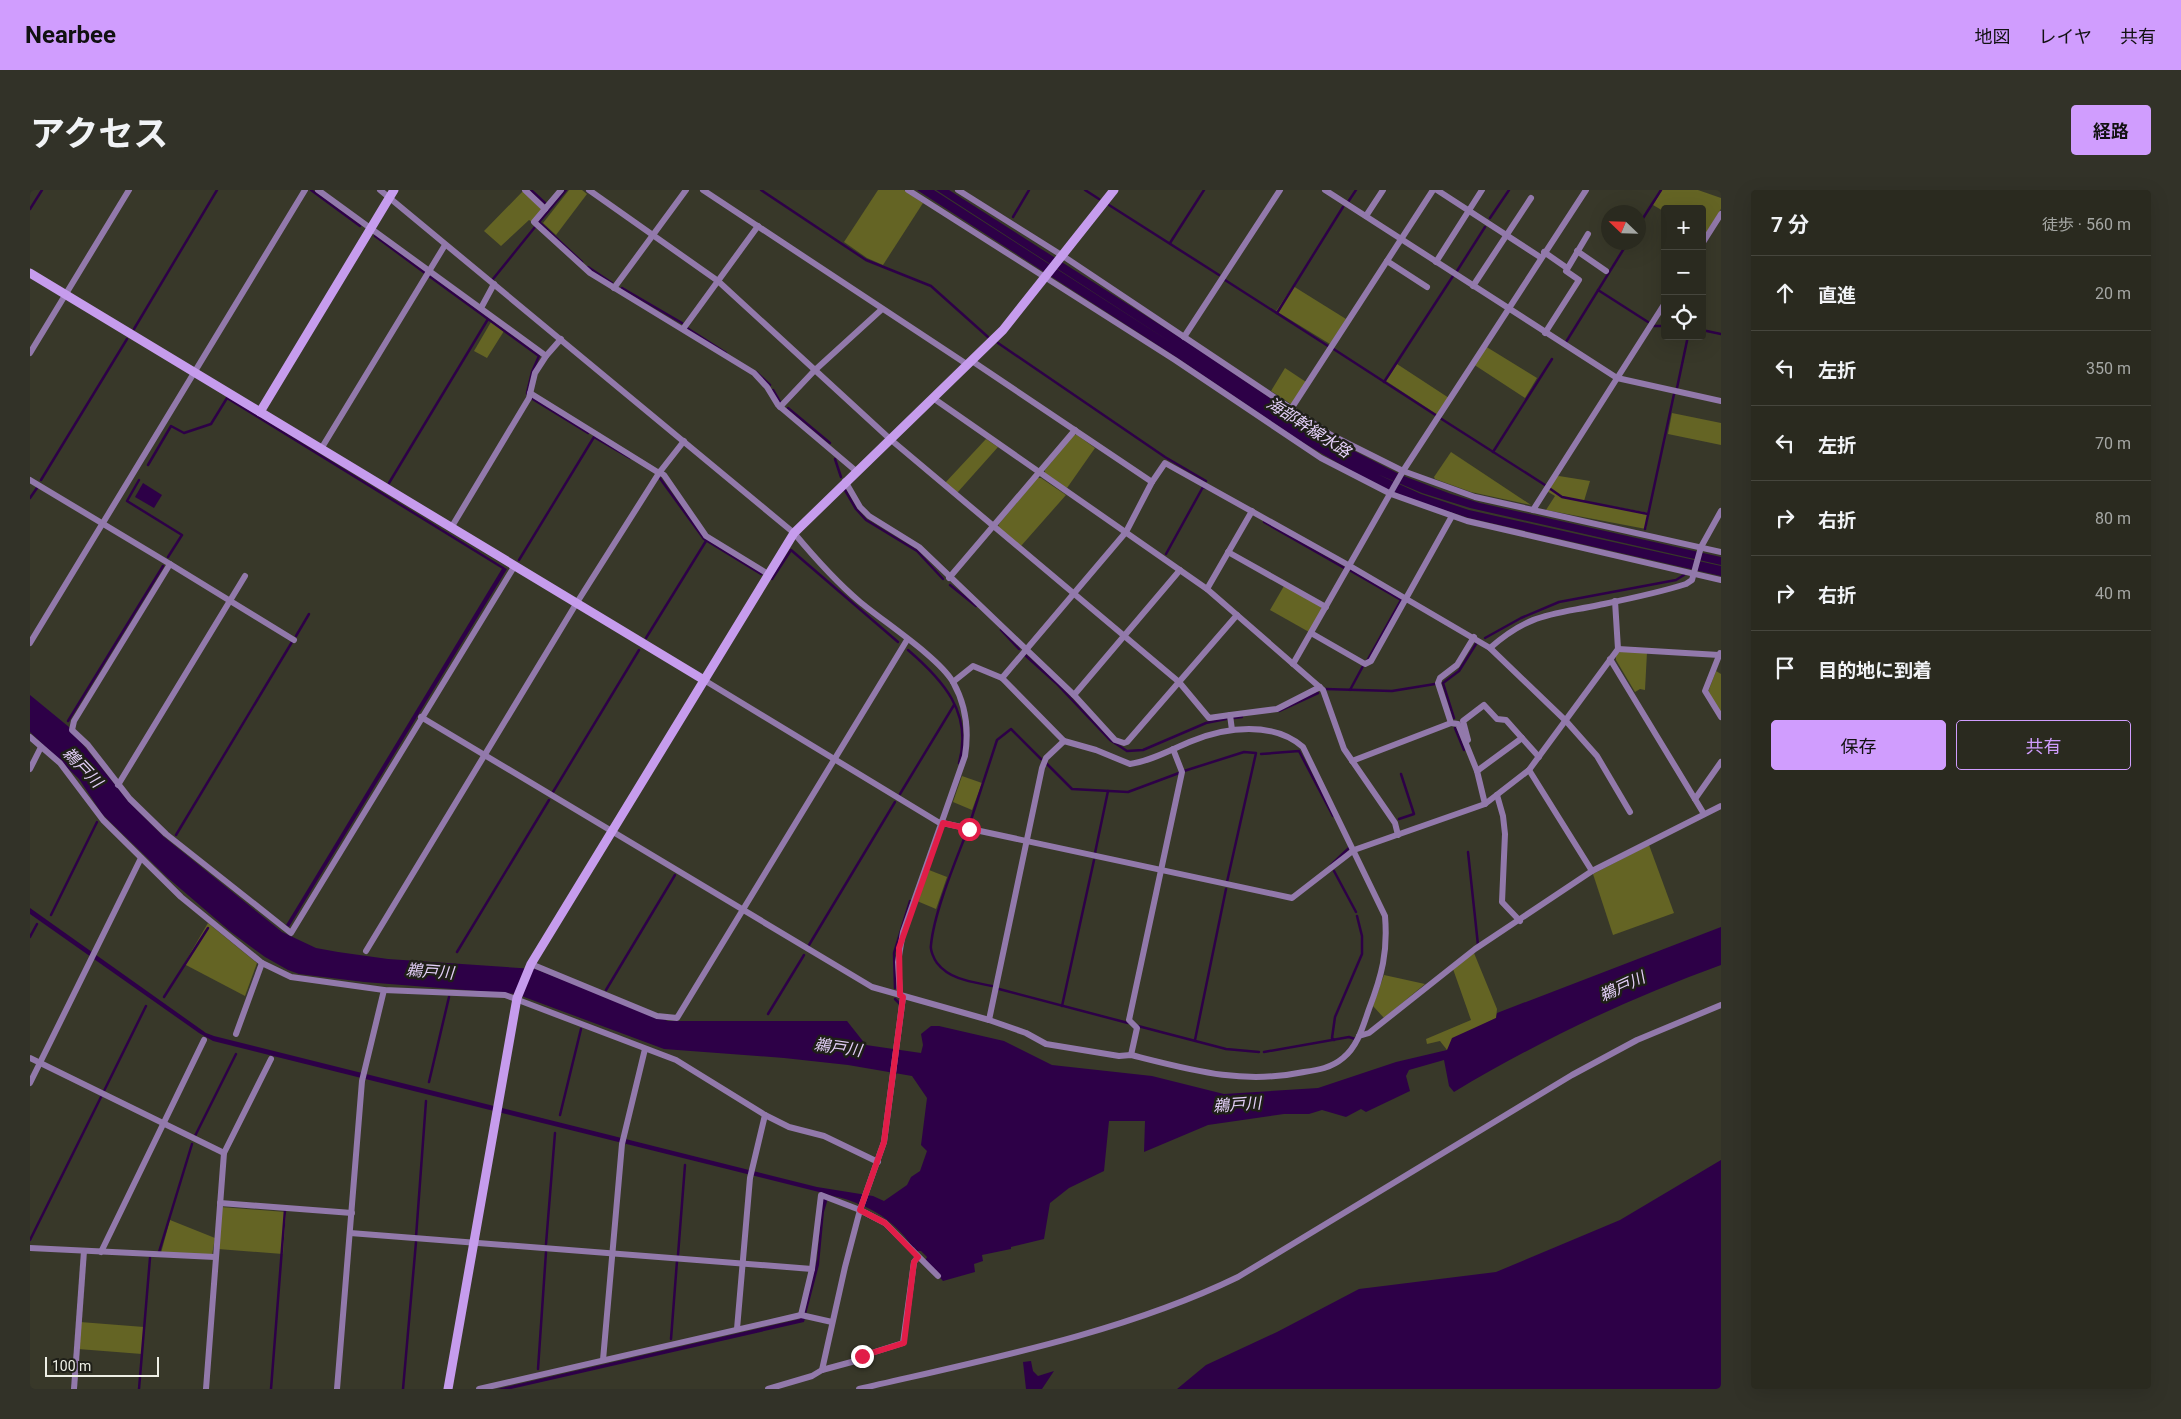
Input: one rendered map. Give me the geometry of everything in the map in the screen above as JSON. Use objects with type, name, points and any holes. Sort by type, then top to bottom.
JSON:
[{"type":"street","points":[[30,353],[129,190]]},
{"type":"street","points":[[30,643],[305,190]]},
{"type":"street","points":[[318,190],[546,356]]},
{"type":"street","points":[[380,190],[391,194],[445,245],[794,532],[840,584],[946,673],[953,682],[962,705],[968,738],[965,756],[899,948],[902,996],[897,1050],[892,1074],[884,1142],[861,1209],[832,1322],[822,1370]]},
{"type":"street","points":[[524,190],[545,209]]},
{"type":"street","points":[[561,190],[534,222],[581,267],[754,373],[780,407],[856,471]]},
{"type":"street","points":[[589,190],[718,281],[814,371],[890,438],[1179,682],[1209,718],[1277,709],[1320,687]]},
{"type":"street","points":[[614,288],[686,190]]},
{"type":"street","points":[[703,190],[881,310],[970,363],[1152,482]]},
{"type":"street","points":[[908,190],[1175,360],[1321,458],[1391,494],[1452,516],[1721,580]]},
{"type":"street","points":[[958,190],[1062,256],[1331,435],[1402,473],[1475,497],[1721,552]]},
{"type":"street","points":[[448,1389],[518,997],[531,964],[794,532],[1003,330],[1114,190]]},
{"type":"street","points":[[1184,337],[1280,190]]},
{"type":"street","points":[[1366,216],[1383,190]]},
{"type":"street","points":[[1291,409],[1432,190]]},
{"type":"street","points":[[1437,190],[1507,235],[1567,268],[1566,271],[1579,280],[1545,333]]},
{"type":"street","points":[[1436,262],[1482,190]]},
{"type":"street","points":[[1293,664],[1402,473],[1542,254],[1586,190]]},
{"type":"street","points":[[1328,191],[1617,378],[1721,401]]},
{"type":"street","points":[[260,412],[391,194]]},
{"type":"street","points":[[1473,286],[1531,198]]},
{"type":"street","points":[[1706,238],[1721,214]]},
{"type":"street","points":[[683,329],[758,226]]},
{"type":"street","points":[[1567,268],[1588,234]]},
{"type":"street","points":[[321,449],[445,245]]},
{"type":"street","points":[[1577,251],[1606,271]]},
{"type":"street","points":[[1386,261],[1427,287]]},
{"type":"street","points":[[30,273],[938,822],[1292,898],[1354,850],[1485,804],[1529,770],[1618,649],[1615,601]]},
{"type":"street","points":[[481,308],[494,284]]},
{"type":"street","points":[[1533,510],[1661,309]]},
{"type":"street","points":[[780,407],[814,371],[881,310]]},
{"type":"street","points":[[451,528],[530,393],[536,373],[546,356],[561,340]]},
{"type":"street","points":[[530,393],[664,475],[706,536],[768,574]]},
{"type":"street","points":[[932,398],[1207,589],[1320,687],[1323,690],[1344,748],[1395,823],[1398,835]]},
{"type":"street","points":[[950,578],[1075,430]]},
{"type":"street","points":[[366,951],[576,604],[659,472],[684,441]]},
{"type":"street","points":[[1002,678],[1126,532],[1152,482],[1165,463],[1407,598],[1490,648],[1566,721],[1597,756],[1630,812]]},
{"type":"street","points":[[30,480],[294,640]]},
{"type":"street","points":[[845,481],[860,507],[869,516],[918,547],[1074,695],[1115,740],[1124,743],[1237,615]]},
{"type":"street","points":[[1207,589],[1252,511]]},
{"type":"street","points":[[1490,648],[1507,633],[1550,613],[1615,601],[1686,584],[1692,580],[1701,549],[1721,511]]},
{"type":"street","points":[[1311,633],[1368,664],[1452,516]]},
{"type":"street","points":[[1228,552],[1326,607]]},
{"type":"street","points":[[170,564],[74,721],[72,730],[88,745],[118,785],[166,834],[291,933],[420,717],[514,567]]},
{"type":"street","points":[[1074,695],[1180,570]]},
{"type":"street","points":[[118,785],[245,576]]},
{"type":"street","points":[[1451,722],[1438,681],[1456,665],[1474,637]]},
{"type":"street","points":[[531,964],[657,1016],[677,1018],[907,640]]},
{"type":"street","points":[[1618,649],[1720,653],[1705,691],[1721,717]]},
{"type":"street","points":[[1610,659],[1704,814]]},
{"type":"street","points":[[420,717],[861,982],[902,996],[989,1020],[1026,1033],[1046,1044],[1119,1056],[1131,1055],[1210,1075],[1276,1078],[1334,1065],[1353,1047],[1359,1036],[1382,974],[1387,942],[1385,916],[1303,747],[1279,733],[1266,729],[1232,730],[1194,740],[1130,764],[1096,750],[1064,741],[1002,678],[973,666],[953,682]]},
{"type":"street","points":[[1485,804],[1464,722],[1484,705],[1497,719],[1506,720],[1539,757]]},
{"type":"street","points":[[1230,715],[1232,730]]},
{"type":"street","points":[[1352,761],[1451,722],[1458,724],[1476,769]]},
{"type":"street","points":[[30,736],[60,763],[103,820],[141,858],[181,897],[262,963],[291,977],[384,990],[518,997],[689,1066],[765,1115],[789,1127],[824,1136],[878,1162]]},
{"type":"street","points":[[1476,769],[1522,738]]},
{"type":"street","points":[[989,1020],[1044,762],[1064,741]]},
{"type":"street","points":[[30,769],[41,747]]},
{"type":"street","points":[[1131,1055],[1137,1028],[1129,1020],[1182,772],[1173,749]]},
{"type":"street","points":[[1696,799],[1721,762]]},
{"type":"street","points":[[1529,770],[1592,871]]},
{"type":"street","points":[[1497,794],[1503,816],[1505,834],[1502,902],[1520,921]]},
{"type":"street","points":[[1359,1036],[1369,1033],[1475,949],[1520,921],[1592,871],[1721,806]]},
{"type":"street","points":[[30,1083],[141,858]]},
{"type":"street","points":[[236,1034],[262,963]]},
{"type":"street","points":[[337,1389],[363,1076],[384,990]]},
{"type":"street","points":[[859,1389],[1001,1356],[1080,1334],[1204,1294],[1238,1277],[1572,1075],[1637,1040],[1721,1005]]},
{"type":"street","points":[[101,1252],[204,1040]]},
{"type":"street","points":[[604,1360],[622,1144],[646,1049]]},
{"type":"street","points":[[30,1058],[224,1153]]},
{"type":"street","points":[[206,1389],[224,1153],[271,1059]]},
{"type":"street","points":[[736,1330],[750,1178],[765,1115]]},
{"type":"street","points":[[800,1315],[812,1269],[826,1197],[861,1209],[885,1223],[938,1276]]},
{"type":"street","points":[[220,1203],[352,1213]]},
{"type":"street","points":[[350,1233],[812,1269]]},
{"type":"street","points":[[30,1248],[215,1257]]},
{"type":"street","points":[[74,1389],[84,1251]]},
{"type":"street","points":[[768,1389],[812,1376],[822,1370],[859,1360],[862,1356],[904,1343],[914,1262],[918,1257]]},
{"type":"street","points":[[479,1389],[800,1315],[832,1322]]},
{"type":"shaded area","points":[[569,190],[582,190],[587,194],[556,235],[543,223]]},
{"type":"shaded area","points":[[878,190],[904,190],[923,203],[883,265],[867,258],[844,242]]},
{"type":"shaded area","points":[[1662,190],[1698,190],[1721,198],[1721,209],[1706,233],[1706,205],[1661,205],[1661,210],[1653,205]]},
{"type":"shaded area","points":[[523,191],[542,210],[532,222],[529,220],[501,246],[484,231]]},
{"type":"shaded area","points":[[1293,286],[1346,319],[1330,344],[1276,311]]},
{"type":"shaded area","points":[[491,322],[504,331],[487,358],[474,351]]},
{"type":"shaded area","points":[[1485,346],[1537,378],[1525,398],[1473,364]]},
{"type":"shaded area","points":[[1397,364],[1449,398],[1438,415],[1386,381]]},
{"type":"shaded area","points":[[1285,368],[1306,382],[1291,404],[1271,391]]},
{"type":"shaded area","points":[[1672,413],[1721,423],[1721,445],[1668,434]]},
{"type":"shaded area","points":[[1074,435],[1077,435],[1095,448],[1067,488],[1045,473],[1045,470]]},
{"type":"shaded area","points":[[986,439],[998,447],[957,493],[945,483]]},
{"type":"shaded area","points":[[1451,452],[1531,505],[1471,492],[1435,479],[1434,477]]},
{"type":"shaded area","points":[[1555,477],[1590,481],[1584,501],[1649,513],[1646,529],[1546,510],[1555,496],[1545,490]]},
{"type":"shaded area","points":[[1037,478],[1041,478],[1066,495],[1021,546],[998,528],[999,524]]},
{"type":"shaded area","points":[[1284,586],[1321,606],[1322,610],[1309,632],[1270,610]]},
{"type":"shaded area","points":[[1620,651],[1647,652],[1645,690],[1640,689],[1635,692],[1616,660],[1616,655]]},
{"type":"shaded area","points":[[1716,671],[1721,674],[1721,713],[1708,692]]},
{"type":"shaded area","points":[[962,776],[982,783],[972,810],[953,802]]},
{"type":"shaded area","points":[[1649,845],[1674,913],[1613,935],[1593,874]]},
{"type":"shaded area","points":[[929,870],[947,877],[936,909],[917,901]]},
{"type":"shaded area","points":[[208,923],[257,963],[245,996],[184,964]]},
{"type":"shaded area","points":[[1474,953],[1497,1009],[1496,1018],[1475,1029],[1447,1050],[1440,1041],[1427,1044],[1426,1039],[1471,1020],[1453,969]]},
{"type":"shaded area","points":[[1384,975],[1425,984],[1384,1018],[1373,1006]]},
{"type":"shaded area","points":[[221,1207],[286,1212],[283,1254],[218,1249]]},
{"type":"shaded area","points":[[170,1220],[215,1238],[212,1255],[161,1253]]},
{"type":"shaded area","points":[[80,1322],[144,1327],[142,1354],[78,1349]]},
{"type":"water","name":"海部幹線水路","points":[[917,190],[934,190],[1178,347],[936,190],[949,190],[1187,342],[1331,439],[1401,475],[1480,503],[1721,557],[1721,565],[1470,508],[1422,493],[1377,474],[1421,494],[1469,510],[1721,566],[1721,576],[1469,518],[1410,499],[1367,480],[1302,442],[1176,357]]},
{"type":"water","points":[[143,483],[162,495],[154,508],[135,497]]},
{"type":"water","points":[[503,567],[507,569],[289,927],[286,925]]},
{"type":"water","name":"鵜戸川","points":[[30,695],[69,727],[128,801],[164,837],[282,932],[316,948],[338,952],[388,959],[535,969],[668,1021],[847,1021],[866,1045],[921,1053],[923,1045],[921,1034],[931,1026],[939,1026],[1004,1041],[1052,1065],[1152,1076],[1224,1094],[1318,1088],[1396,1062],[1447,1050],[1452,1038],[1496,1018],[1497,1013],[1721,927],[1721,965],[1652,992],[1584,1022],[1518,1055],[1454,1092],[1449,1086],[1444,1060],[1409,1070],[1406,1076],[1410,1091],[1366,1112],[1361,1109],[1346,1117],[1322,1110],[1309,1114],[1284,1114],[1208,1125],[1144,1152],[1145,1121],[1109,1121],[1104,1171],[1069,1188],[1050,1203],[1044,1239],[982,1255],[983,1261],[974,1264],[975,1272],[943,1281],[925,1261],[927,1257],[921,1251],[913,1248],[887,1219],[854,1202],[829,1195],[824,1212],[819,1265],[804,1322],[511,1389],[497,1389],[800,1319],[817,1260],[823,1193],[213,1041],[30,914],[30,908],[206,1033],[214,1036],[817,1187],[873,1196],[884,1201],[907,1185],[911,1177],[920,1171],[927,1151],[921,1145],[927,1098],[912,1076],[848,1065],[784,1058],[664,1049],[516,994],[364,982],[299,974],[288,970],[265,957],[231,932],[168,878],[102,814],[79,779],[30,732]]},
{"type":"water","points":[[1721,1160],[1721,1389],[1177,1389],[1206,1365],[1277,1332],[1359,1289],[1496,1272],[1620,1220]]},
{"type":"water","points":[[1031,1361],[1033,1371],[1038,1376],[1054,1371],[1042,1389],[1026,1389],[1023,1362]]},
{"type":"waterway","points":[[30,209],[42,190]]},
{"type":"waterway","points":[[134,329],[217,190]]},
{"type":"waterway","points":[[311,190],[360,226]]},
{"type":"waterway","points":[[531,190],[545,203]]},
{"type":"waterway","points":[[540,221],[566,190]]},
{"type":"waterway","points":[[761,190],[866,260],[931,286],[988,337]]},
{"type":"waterway","points":[[1013,217],[1029,190]]},
{"type":"waterway","points":[[1085,190],[1099,199]]},
{"type":"waterway","points":[[1170,243],[1204,190]]},
{"type":"waterway","points":[[1348,202],[1356,190]]},
{"type":"waterway","points":[[1490,218],[1509,190]]},
{"type":"waterway","points":[[1646,213],[1661,190]]},
{"type":"waterway","points":[[1109,205],[1219,275]]},
{"type":"waterway","points":[[1277,313],[1343,207]]},
{"type":"waterway","points":[[539,222],[582,262]]},
{"type":"waterway","points":[[493,279],[535,227]]},
{"type":"waterway","points":[[1457,271],[1485,227]]},
{"type":"waterway","points":[[375,236],[425,273]]},
{"type":"waterway","points":[[1566,342],[1623,250]]},
{"type":"waterway","points":[[588,267],[612,283]]},
{"type":"waterway","points":[[429,276],[539,356],[532,372],[528,395]]},
{"type":"waterway","points":[[1384,382],[1453,276]]},
{"type":"waterway","points":[[1225,280],[1328,346]]},
{"type":"waterway","points":[[622,288],[682,323]]},
{"type":"waterway","points":[[1598,290],[1648,322]]},
{"type":"waterway","points":[[389,483],[488,319]]},
{"type":"waterway","points":[[1654,326],[1661,326]]},
{"type":"waterway","points":[[687,328],[726,353]]},
{"type":"waterway","points":[[1706,331],[1721,334]]},
{"type":"waterway","points":[[41,480],[127,339]]},
{"type":"waterway","points":[[1677,388],[1687,340]]},
{"type":"waterway","points":[[998,343],[1165,457],[1206,481]]},
{"type":"waterway","points":[[1332,348],[1437,416]]},
{"type":"waterway","points":[[1493,452],[1552,359]]},
{"type":"waterway","points":[[756,372],[770,385]]},
{"type":"waterway","points":[[773,390],[780,402]]},
{"type":"waterway","points":[[1645,529],[1674,394]]},
{"type":"waterway","points":[[148,465],[171,426],[184,433],[211,424],[227,398],[503,568]]},
{"type":"waterway","points":[[531,398],[588,433]]},
{"type":"waterway","points":[[788,408],[830,443]]},
{"type":"waterway","points":[[1440,418],[1545,485]]},
{"type":"waterway","points":[[519,560],[594,437],[630,458]]},
{"type":"waterway","points":[[835,459],[841,477]]},
{"type":"waterway","points":[[659,477],[704,539],[761,574]]},
{"type":"waterway","points":[[139,480],[127,501],[182,535],[168,557]]},
{"type":"waterway","points":[[1166,554],[1203,487],[1205,488]]},
{"type":"waterway","points":[[30,498],[37,488]]},
{"type":"waterway","points":[[1549,488],[1562,497],[1648,514]]},
{"type":"waterway","points":[[845,490],[856,509],[866,520],[917,551],[943,579]]},
{"type":"waterway","points":[[1264,522],[1346,569]]},
{"type":"waterway","points":[[646,638],[706,541]]},
{"type":"waterway","points":[[772,579],[791,550],[898,642]]},
{"type":"waterway","points":[[68,721],[163,566]]},
{"type":"waterway","points":[[1351,571],[1401,600],[1367,661]]},
{"type":"waterway","points":[[1485,638],[1521,618],[1559,602],[1676,580],[1684,575]]},
{"type":"waterway","points":[[950,585],[976,606]]},
{"type":"waterway","points":[[296,636],[309,614]]},
{"type":"waterway","points":[[1001,630],[1019,649]]},
{"type":"waterway","points":[[176,835],[292,642]]},
{"type":"waterway","points":[[1454,718],[1443,683],[1459,671],[1476,644]]},
{"type":"waterway","points":[[553,792],[639,650]]},
{"type":"waterway","points":[[908,650],[933,673],[952,699],[962,728],[959,763]]},
{"type":"waterway","points":[[1025,655],[1056,683],[1110,740],[1127,751],[1143,750],[1206,723],[1226,719]]},
{"type":"waterway","points":[[1350,690],[1363,666]]},
{"type":"waterway","points":[[1325,689],[1392,691],[1435,684]]},
{"type":"waterway","points":[[1279,711],[1318,693]]},
{"type":"waterway","points":[[900,794],[954,705]]},
{"type":"waterway","points":[[1234,718],[1242,717]]},
{"type":"waterway","points":[[1455,728],[1464,750]]},
{"type":"waterway","points":[[969,826],[997,740],[1011,729],[1041,759]]},
{"type":"waterway","points":[[1261,754],[1299,751],[1333,816]]},
{"type":"waterway","points":[[1184,771],[1244,752],[1256,753],[1227,882]]},
{"type":"waterway","points":[[1046,763],[1072,789],[1128,792],[1179,773]]},
{"type":"waterway","points":[[1399,819],[1414,814],[1401,774]]},
{"type":"waterway","points":[[1095,853],[1108,791]]},
{"type":"waterway","points":[[457,952],[549,800]]},
{"type":"waterway","points":[[809,945],[895,802]]},
{"type":"waterway","points":[[51,915],[97,822]]},
{"type":"waterway","points":[[966,834],[940,904],[931,949],[937,963],[948,973],[955,977],[992,986]]},
{"type":"waterway","points":[[1331,865],[1350,847]]},
{"type":"waterway","points":[[1468,852],[1478,945]]},
{"type":"waterway","points":[[1062,1006],[1094,860]]},
{"type":"waterway","points":[[1334,871],[1356,912]]},
{"type":"waterway","points":[[606,990],[675,875]]},
{"type":"waterway","points":[[1195,1040],[1226,889]]},
{"type":"waterway","points":[[895,988],[894,953],[910,901]]},
{"type":"waterway","points":[[1334,1040],[1332,1038],[1335,1017],[1362,954],[1362,936],[1357,916]]},
{"type":"waterway","points":[[30,937],[37,924]]},
{"type":"waterway","points":[[164,997],[208,928]]},
{"type":"waterway","points":[[768,1014],[804,955]]},
{"type":"waterway","points":[[999,989],[1128,1023]]},
{"type":"waterway","points":[[429,1082],[449,997]]},
{"type":"waterway","points":[[895,999],[899,1003]]},
{"type":"waterway","points":[[104,1091],[146,1006]]},
{"type":"waterway","points":[[1138,1026],[1226,1049],[1259,1052]]},
{"type":"waterway","points":[[560,1115],[581,1029]]},
{"type":"waterway","points":[[1264,1052],[1349,1037],[1355,1039]]},
{"type":"waterway","points":[[195,1136],[236,1054]]},
{"type":"waterway","points":[[30,1240],[101,1097]]},
{"type":"waterway","points":[[416,1237],[426,1101]]},
{"type":"waterway","points":[[546,1244],[555,1133]]},
{"type":"waterway","points":[[159,1252],[192,1144]]},
{"type":"waterway","points":[[678,1255],[685,1165]]},
{"type":"waterway","points":[[271,1389],[285,1210]]},
{"type":"waterway","points":[[403,1389],[416,1242]]},
{"type":"waterway","points":[[538,1369],[546,1252]]},
{"type":"waterway","points":[[139,1389],[150,1258]]},
{"type":"waterway","points":[[671,1339],[677,1261]]},
{"type":"route","points":[[862,1356],[904,1343],[906,1308],[914,1262],[918,1257],[885,1223],[860,1210],[884,1142],[903,997],[900,995],[899,948],[903,932],[943,823],[969,829]]}]
